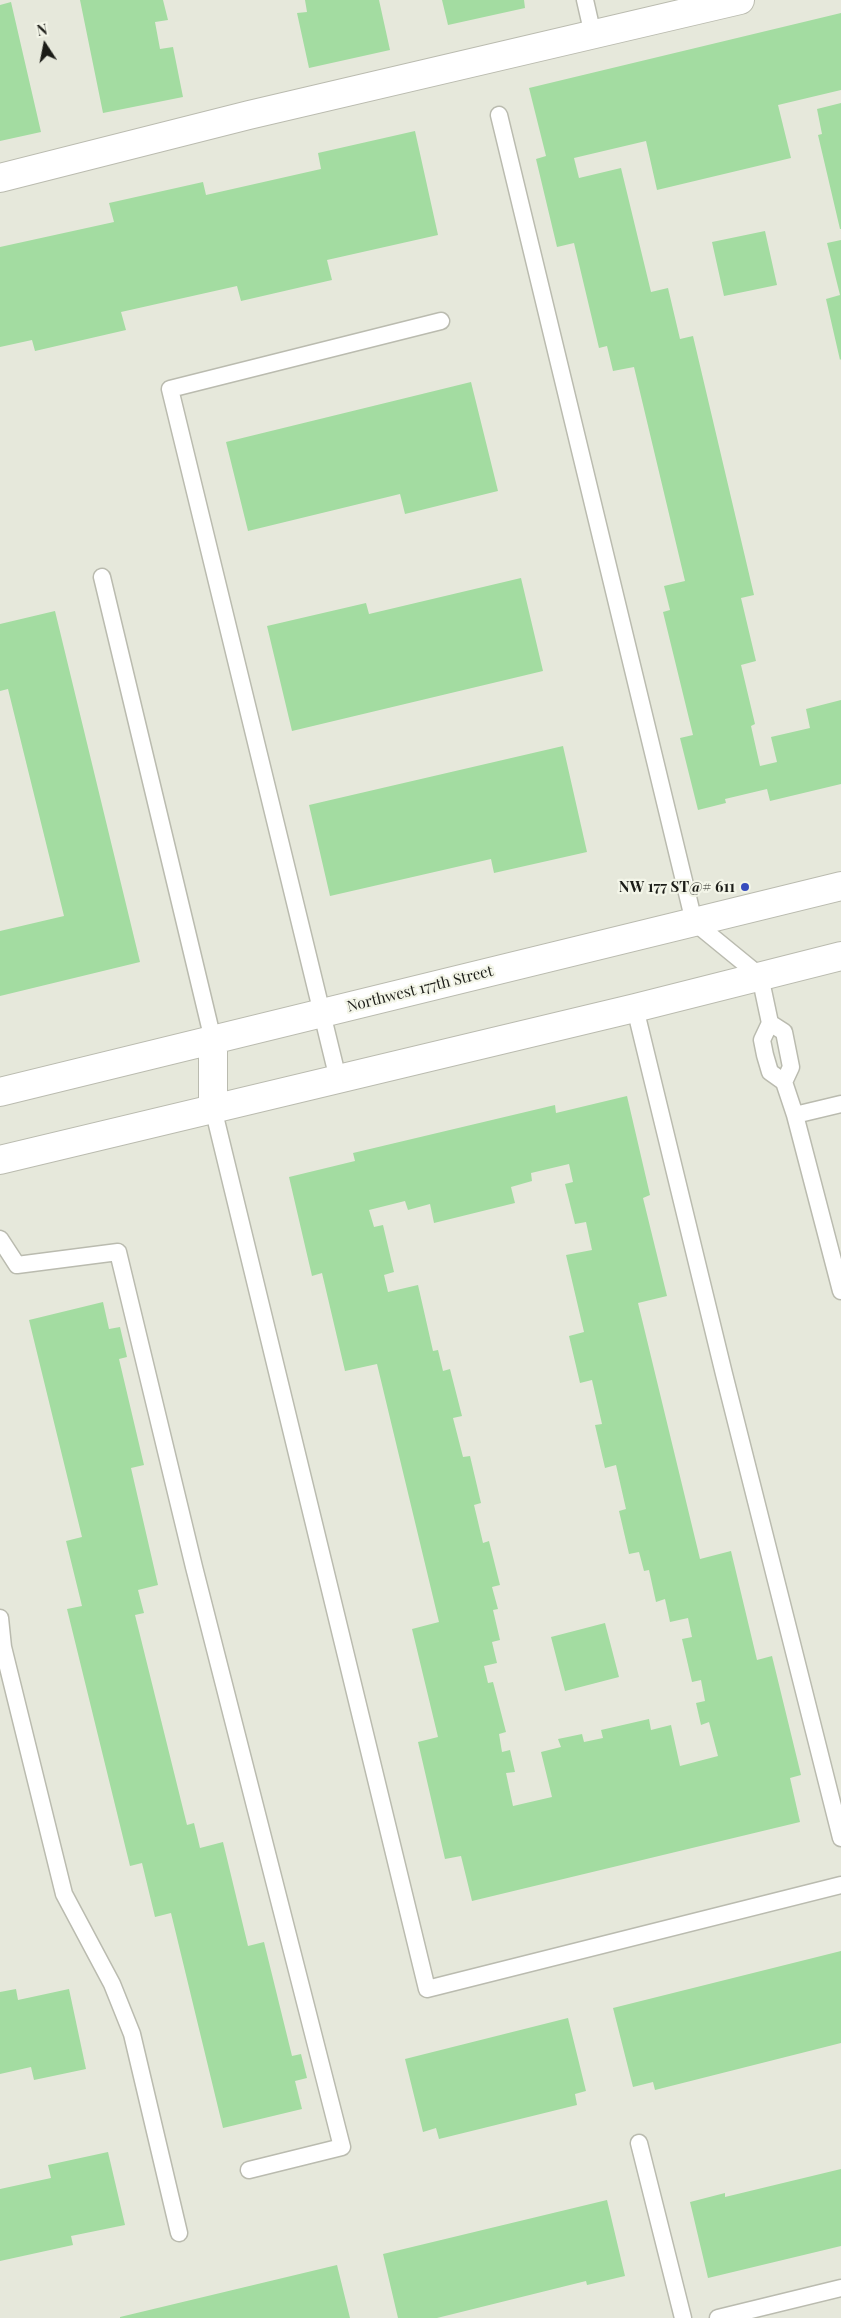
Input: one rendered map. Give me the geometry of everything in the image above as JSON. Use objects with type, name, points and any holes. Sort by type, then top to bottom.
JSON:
[{"type":"street","points":[[0,178],[241,117],[740,0]]},
{"type":"street","name":"Northwest 177th Street","points":[[0,1092],[841,886]]},
{"type":"street","points":[[0,1160],[635,1008],[841,956]]},
{"type":"street","points":[[213,1040],[213,1108]]},
{"type":"lane","points":[[585,0],[593,34]]},
{"type":"lane","points":[[499,115],[694,922],[760,976],[770,1023],[762,1040],[765,1055],[770,1072],[784,1082],[796,1115],[841,1291]]},
{"type":"lane","points":[[338,1079],[170,388],[441,321]]},
{"type":"lane","points":[[102,577],[213,1040]]},
{"type":"lane","points":[[635,1008],[724,1374],[841,1838]]},
{"type":"lane","points":[[770,1023],[784,1032],[791,1067],[784,1082]]},
{"type":"lane","points":[[796,1115],[841,1104]]},
{"type":"lane","points":[[213,1108],[427,1989],[841,1885]]},
{"type":"lane","points":[[0,1239],[17,1265],[118,1252],[194,1567],[342,2147],[249,2170]]},
{"type":"lane","points":[[0,1618],[3,1647],[64,1894],[112,1984],[132,2034],[179,2233]]},
{"type":"lane","points":[[639,2143],[683,2318]]},
{"type":"lane","points":[[718,2318],[841,2288]]},
{"type":"building","points":[[80,0],[163,0],[168,20],[155,22],[160,49],[173,47],[183,97],[103,113]]},
{"type":"building","points":[[305,0],[379,0],[390,50],[309,68],[297,13],[307,12]]},
{"type":"building","points":[[442,0],[524,0],[525,8],[448,25]]},
{"type":"building","points":[[11,2],[41,132],[0,141],[0,5]]},
{"type":"building","points":[[841,13],[841,90],[778,105],[791,158],[657,190],[646,141],[574,158],[579,178],[621,168],[651,292],[668,288],[680,339],[693,336],[754,595],[741,598],[756,661],[741,665],[755,724],[751,726],[760,766],[777,762],[771,737],[810,728],[806,709],[841,700],[841,784],[770,801],[767,789],[725,799],[726,803],[698,810],[680,738],[693,735],[663,612],[670,610],[664,586],[685,581],[634,367],[613,371],[607,346],[599,348],[574,243],[557,247],[536,159],[546,156],[529,88]]},
{"type":"building","points":[[841,103],[840,229],[818,135],[822,134],[817,109]]},
{"type":"building","points":[[415,131],[438,235],[327,260],[332,280],[241,301],[237,286],[121,312],[126,330],[35,351],[32,340],[0,347],[0,247],[114,222],[109,203],[203,182],[206,195],[321,169],[318,153]]},
{"type":"building","points":[[765,231],[777,285],[724,296],[712,242]]},
{"type":"building","points":[[841,240],[840,360],[826,299],[840,295],[827,243]]},
{"type":"building","points":[[471,382],[498,491],[405,514],[400,494],[248,531],[226,442]]},
{"type":"building","points":[[521,578],[543,671],[292,731],[267,626],[366,603],[369,614]]},
{"type":"building","points":[[55,611],[140,962],[0,996],[0,931],[64,916],[8,689],[0,691],[0,624]]},
{"type":"building","points":[[563,746],[587,852],[494,873],[491,859],[330,896],[309,805]]},
{"type":"building","points":[[627,1096],[650,1195],[643,1198],[667,1296],[638,1303],[700,1559],[731,1551],[757,1660],[772,1656],[801,1775],[790,1778],[800,1822],[472,1901],[461,1856],[445,1859],[418,1742],[438,1737],[412,1629],[439,1622],[377,1364],[345,1371],[322,1273],[312,1276],[289,1177],[355,1161],[353,1153],[555,1105],[556,1113]],"holes":[[[569,1164],[573,1182],[565,1184],[575,1224],[586,1222],[592,1250],[566,1255],[584,1332],[569,1336],[580,1383],[592,1380],[602,1424],[595,1425],[605,1468],[616,1465],[626,1509],[619,1511],[629,1554],[639,1552],[644,1571],[649,1570],[656,1602],[665,1599],[670,1622],[688,1618],[692,1637],[682,1639],[692,1682],[701,1680],[705,1701],[696,1703],[701,1725],[709,1722],[718,1756],[680,1766],[671,1725],[651,1730],[649,1719],[601,1730],[603,1738],[584,1742],[582,1734],[558,1739],[561,1747],[541,1752],[552,1797],[513,1806],[506,1773],[515,1772],[510,1750],[502,1752],[499,1734],[506,1732],[493,1682],[488,1683],[484,1666],[497,1663],[492,1642],[500,1640],[493,1610],[498,1609],[492,1587],[500,1585],[489,1541],[483,1543],[474,1505],[481,1503],[470,1456],[463,1457],[453,1418],[462,1416],[450,1369],[443,1371],[438,1350],[433,1351],[418,1285],[388,1292],[384,1275],[394,1272],[383,1225],[374,1227],[369,1210],[405,1201],[408,1210],[430,1204],[434,1223],[515,1203],[511,1187],[532,1181],[531,1173]]]},
{"type":"building","points":[[103,1302],[109,1329],[120,1327],[127,1357],[119,1359],[144,1465],[131,1468],[158,1585],[138,1590],[144,1613],[135,1615],[187,1825],[194,1823],[200,1848],[223,1842],[248,1946],[264,1942],[292,2056],[301,2054],[307,2078],[295,2081],[302,2109],[223,2128],[171,1913],[155,1917],[142,1863],[130,1866],[67,1609],[82,1606],[66,1541],[82,1537],[29,1320]]},
{"type":"building","points":[[605,1623],[619,1677],[565,1691],[551,1637]]},
{"type":"building","points":[[841,1951],[841,2043],[655,2090],[653,2082],[633,2087],[613,2008]]},
{"type":"building","points":[[16,1989],[18,2000],[69,1989],[86,2069],[34,2080],[31,2067],[0,2074],[0,1992]]},
{"type":"building","points":[[568,2018],[586,2091],[575,2094],[577,2105],[439,2139],[436,2128],[423,2132],[405,2059]]},
{"type":"building","points":[[108,2152],[125,2225],[71,2236],[73,2245],[0,2261],[0,2189],[51,2178],[48,2165]]},
{"type":"building","points":[[841,2169],[841,2246],[708,2278],[690,2202],[725,2193],[725,2197]]},
{"type":"building","points":[[607,2200],[625,2276],[587,2285],[586,2281],[437,2318],[398,2318],[383,2254]]},
{"type":"building","points":[[337,2265],[350,2318],[120,2318],[120,2317]]},
{"type":"place","name":"NW 177 ST@# 611","points":[[745,887]]}]
